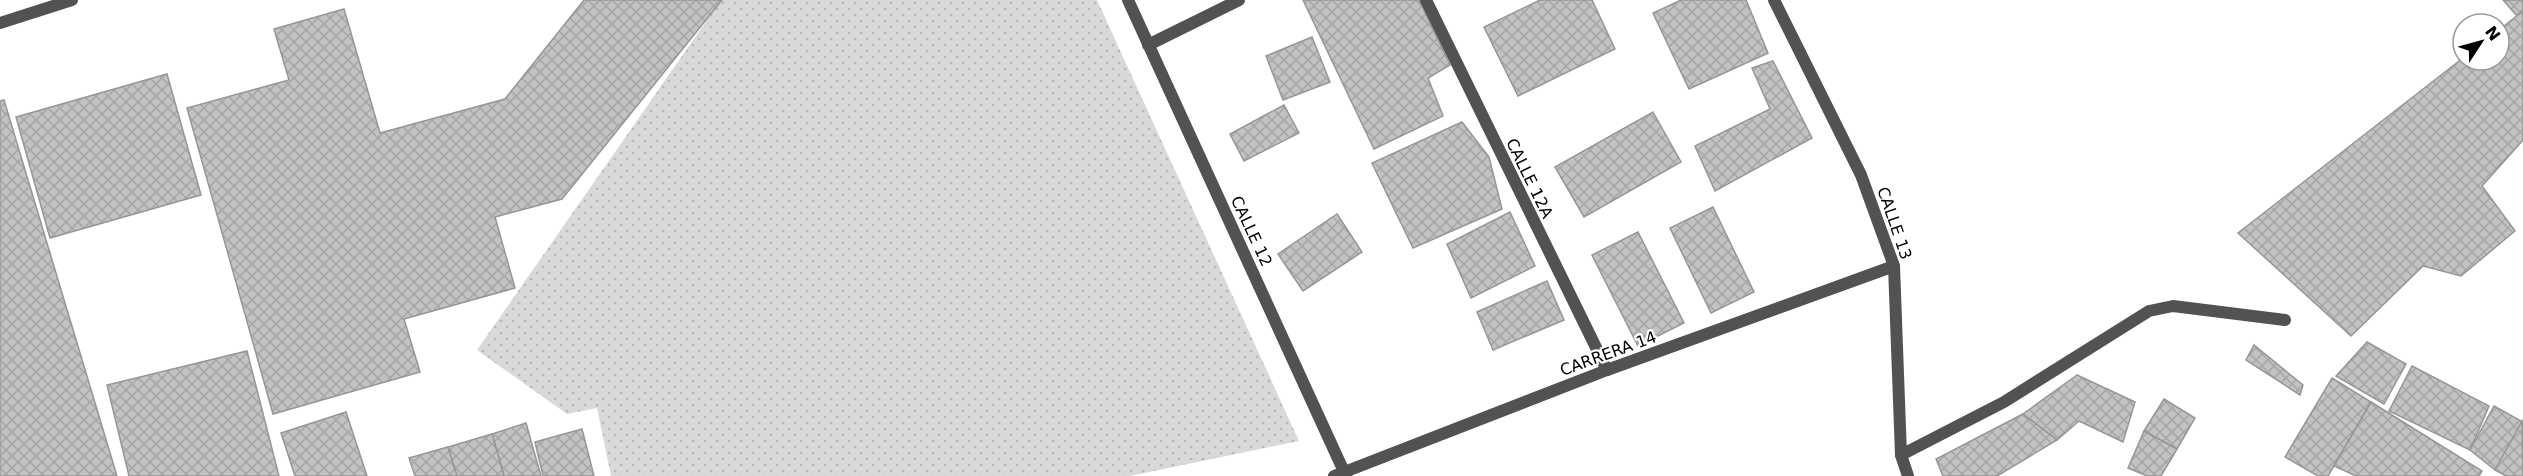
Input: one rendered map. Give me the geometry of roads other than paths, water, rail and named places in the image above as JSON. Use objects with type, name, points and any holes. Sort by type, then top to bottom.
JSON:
[{"type":"street","points":[[0,23],[72,0]]},
{"type":"street","name":"CALLE 12","points":[[1128,0],[1342,475]]},
{"type":"street","points":[[1148,45],[1239,0]]},
{"type":"street","name":"CALLE 12A","points":[[1426,0],[1607,370]]},
{"type":"street","name":"CALLE 13","points":[[1774,0],[1861,175],[1894,267],[1901,455],[1908,476]]},
{"type":"street","name":"CARRERA 14","points":[[1342,475],[1607,370],[1894,267]]},
{"type":"street","points":[[1901,455],[2004,402],[2149,311],[2173,306],[2285,320]]}]
